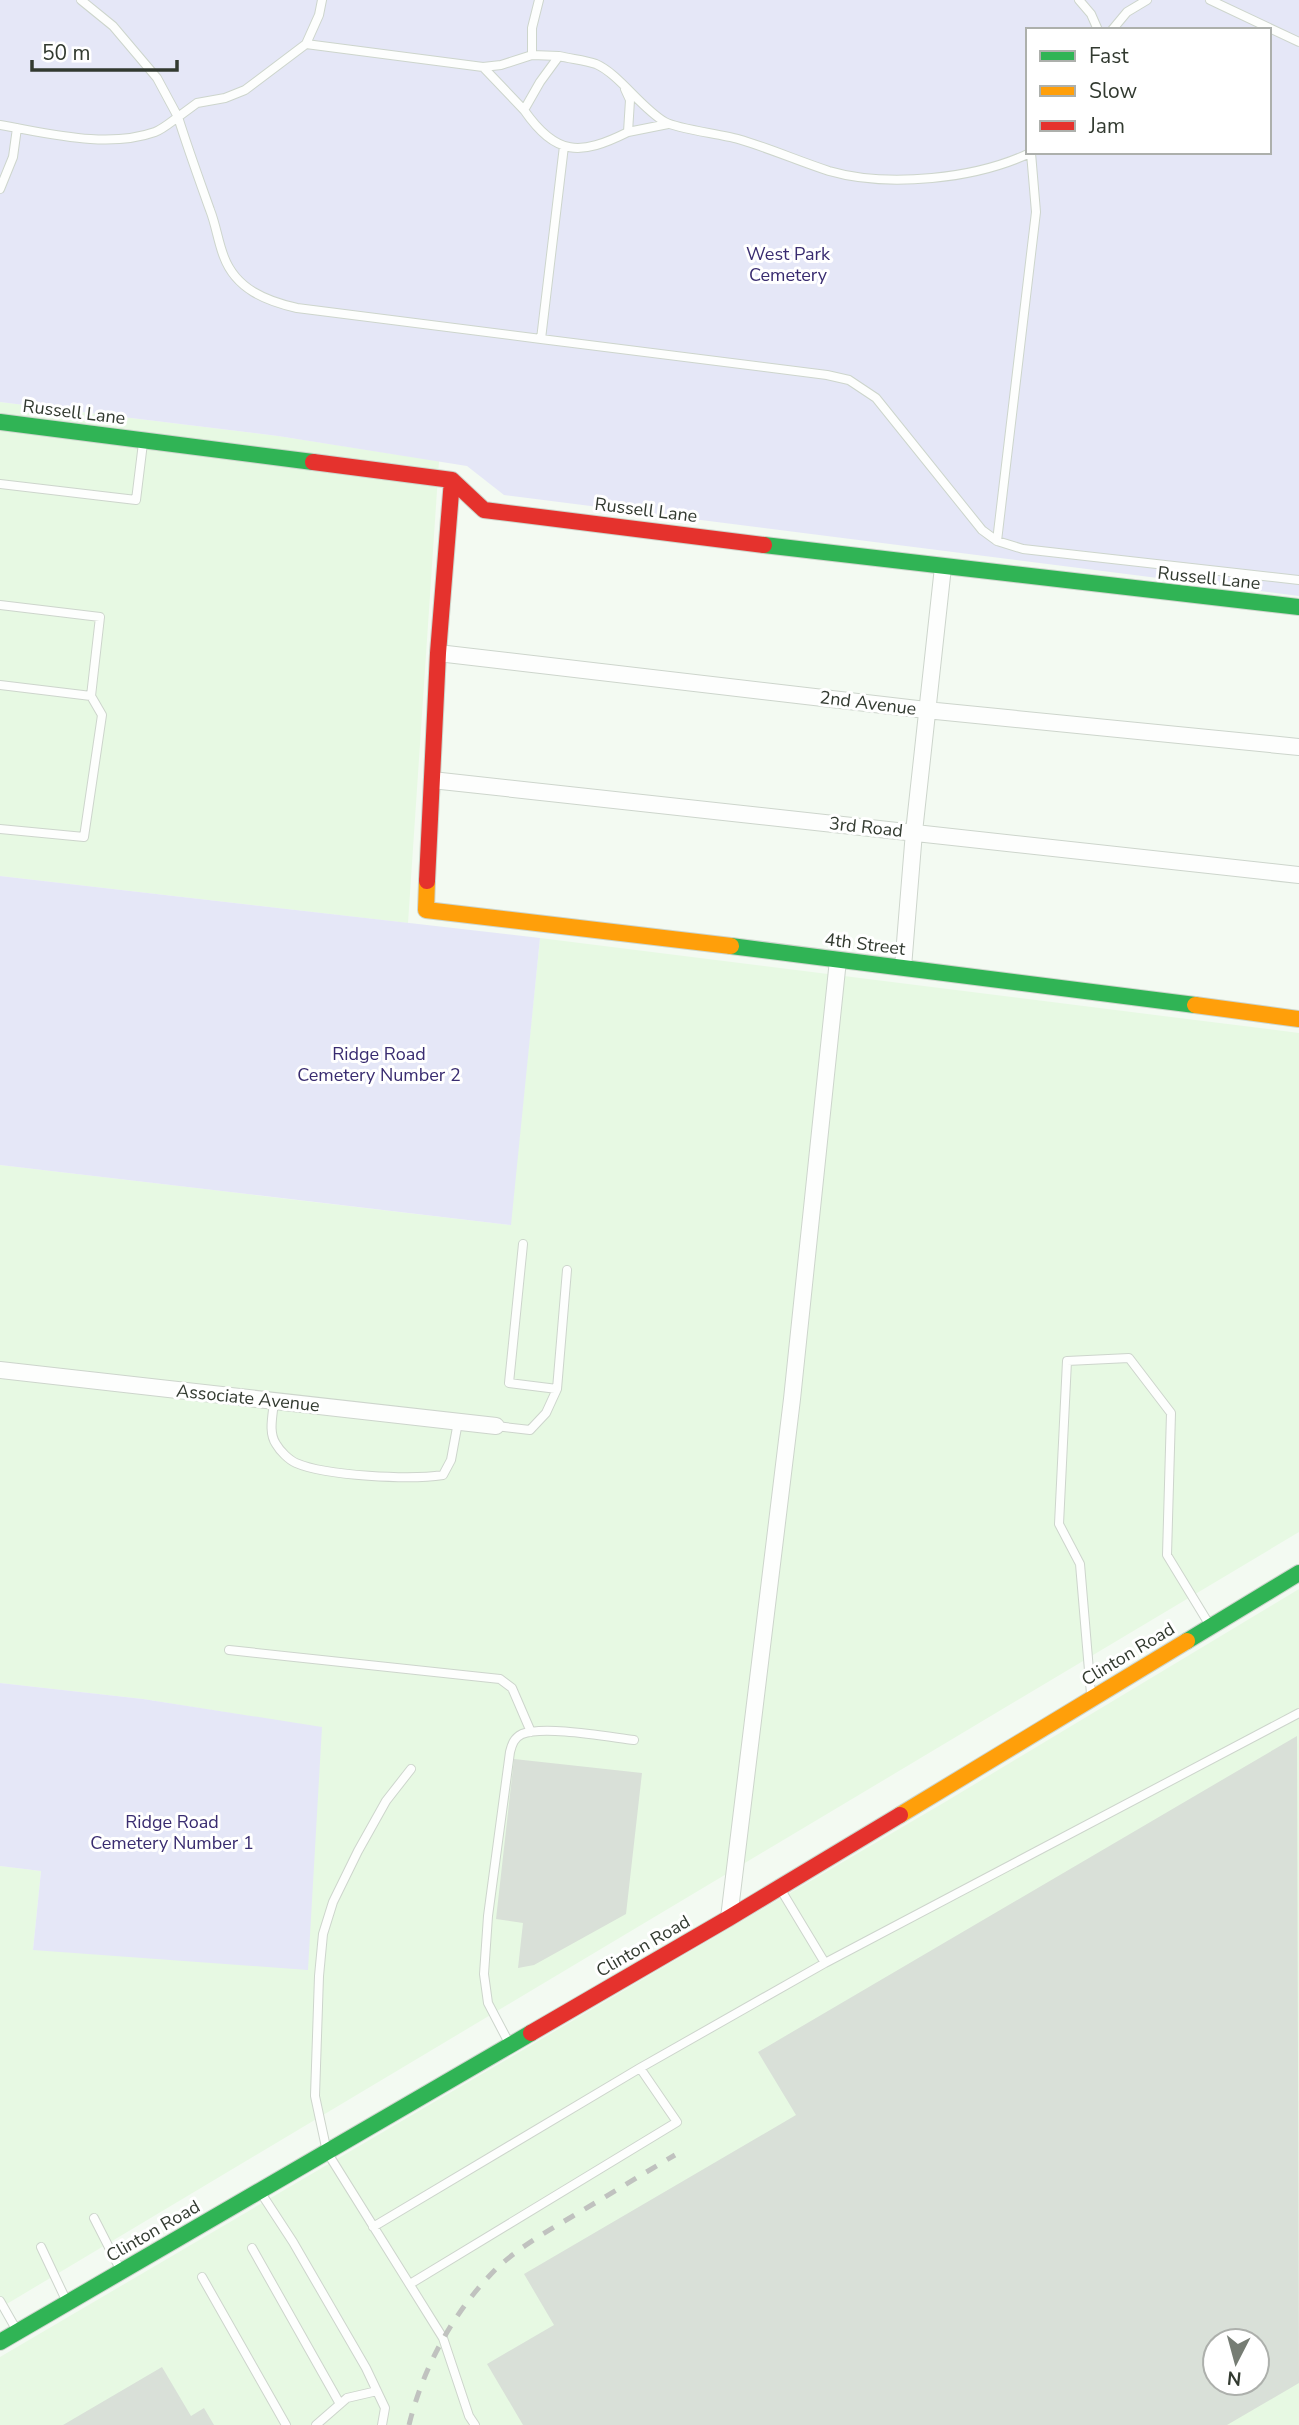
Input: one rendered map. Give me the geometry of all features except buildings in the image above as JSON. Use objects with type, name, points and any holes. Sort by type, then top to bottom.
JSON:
[{"type":"street","name":"Russell Lane","points":[[0,422],[452,480],[484,510],[943,567],[1299,607]]},
{"type":"street","points":[[432,780],[438,653],[452,480]]},
{"type":"street","points":[[903,967],[926,710],[943,567]]},
{"type":"street","name":"2nd Avenue","points":[[438,653],[926,710],[1299,747]]},
{"type":"street","name":"3rd Road","points":[[432,780],[1299,875]]},
{"type":"street","name":"4th Street","points":[[432,780],[425,909],[1299,1018]]},
{"type":"street","points":[[729,1918],[792,1399],[838,960]]},
{"type":"street","name":"Associate Avenue","points":[[0,1370],[496,1426]]},
{"type":"street","name":"Clinton Road","points":[[0,2342],[780,1888],[1299,1573]]},
{"type":"lane","points":[[81,0],[113,26],[157,78],[178,117],[212,213],[225,260],[244,286],[260,296],[297,308],[827,375],[849,380],[876,398],[982,530],[997,541],[1023,549],[1299,580]]},
{"type":"lane","points":[[0,125],[95,138],[129,138],[157,132],[197,103],[225,98],[245,90],[306,44],[319,15],[322,0]]},
{"type":"lane","points":[[532,55],[532,27],[539,0]]},
{"type":"lane","points":[[1079,0],[1091,14],[1097,28]]},
{"type":"lane","points":[[1114,28],[1128,12],[1147,0]]},
{"type":"lane","points":[[1210,0],[1269,28]]},
{"type":"lane","points":[[1271,29],[1299,42]]},
{"type":"lane","points":[[306,44],[483,67],[501,65],[532,55],[559,57],[596,65],[613,75],[625,89],[667,124]]},
{"type":"lane","points":[[524,110],[559,57]]},
{"type":"lane","points":[[483,67],[524,110],[536,127],[550,140],[565,146],[585,149],[628,132],[667,124],[717,133],[830,171],[860,178],[897,179],[967,174],[1028,154]]},
{"type":"lane","points":[[625,89],[630,100],[628,132]]},
{"type":"lane","points":[[0,189],[13,157],[17,128]]},
{"type":"lane","points":[[541,339],[565,146]]},
{"type":"lane","points":[[997,541],[1036,212],[1031,154]]},
{"type":"lane","points":[[0,484],[136,500],[143,440]]},
{"type":"lane","points":[[0,605],[100,617],[91,696],[102,715],[84,838],[0,829]]},
{"type":"lane","points":[[0,685],[91,696]]},
{"type":"lane","points":[[523,1244],[509,1383],[556,1389]]},
{"type":"lane","points":[[496,1426],[530,1430],[546,1413],[556,1389],[567,1270]]},
{"type":"lane","points":[[1091,1699],[1080,1564],[1059,1524],[1067,1361],[1129,1358],[1171,1413],[1167,1555],[1210,1627]]},
{"type":"lane","points":[[274,1401],[272,1433],[276,1445],[293,1462],[317,1470],[421,1479],[443,1475],[452,1460],[458,1422]]},
{"type":"lane","points":[[229,1650],[500,1679],[512,1688],[531,1732]]},
{"type":"lane","points":[[373,2227],[640,2068],[825,1963],[1299,1713]]},
{"type":"lane","points":[[510,2046],[488,2003],[484,1945],[510,1752],[514,1740],[531,1732],[555,1731],[634,1740]]},
{"type":"lane","points":[[411,1769],[386,1801],[358,1851],[333,1902],[323,1934],[314,2096],[327,2152],[443,2338],[469,2416],[475,2425]]},
{"type":"lane","points":[[780,1888],[825,1963]]},
{"type":"lane","points":[[410,2284],[677,2122],[640,2068]]},
{"type":"lane","points":[[260,2191],[306,2264],[377,2391],[385,2408],[382,2425]]},
{"type":"lane","points":[[94,2218],[121,2271]]},
{"type":"lane","points":[[41,2247],[68,2302]]},
{"type":"lane","points":[[252,2248],[340,2404]]},
{"type":"lane","points":[[202,2277],[286,2425]]},
{"type":"lane","points":[[0,2301],[18,2331]]},
{"type":"lane","points":[[316,2425],[347,2398],[377,2391]]},
{"type":"shaded area","points":[[0,402],[278,436],[439,461],[408,923],[0,876]]},
{"type":"shaded area","points":[[540,938],[1299,1033],[1299,1532],[0,2308],[0,1866],[41,1871],[33,1950],[322,1728],[143,1699],[0,1683],[0,1165],[510,1225]]},
{"type":"shaded area","points":[[1299,1589],[1299,2425],[0,2425],[0,2357],[945,1802]]},
{"type":"green space","name":"West Park Cemetery","points":[[0,0],[1299,0],[1299,596],[504,495],[467,466],[278,436],[0,402]]},
{"type":"green space","name":"Ridge Road Cemetery Number 2","points":[[0,876],[540,938],[511,1225],[0,1165]]},
{"type":"green space","name":"Ridge Road Cemetery Number 1","points":[[0,1683],[143,1699],[322,1727],[308,1970],[33,1950],[41,1871],[0,1866]]},
{"type":"railway","points":[[409,2425],[422,2383],[441,2343],[465,2305],[494,2271],[542,2235],[675,2155]]},
{"type":"traffic: fast","points":[[0,422],[313,462]]},
{"type":"traffic: fast","points":[[764,545],[1299,607]]},
{"type":"traffic: fast","points":[[731,946],[1195,1005]]},
{"type":"traffic: fast","points":[[1187,1641],[1299,1573]]},
{"type":"traffic: fast","points":[[0,2342],[531,2033]]},
{"type":"traffic: slow","points":[[427,881],[426,910],[731,946]]},
{"type":"traffic: slow","points":[[1195,1005],[1299,1019]]},
{"type":"traffic: slow","points":[[900,1815],[1187,1641]]},
{"type":"traffic: jam","points":[[313,462],[452,480],[484,510],[764,545]]},
{"type":"traffic: jam","points":[[427,881],[438,653],[452,480]]},
{"type":"traffic: jam","points":[[531,2033],[900,1815]]}]
